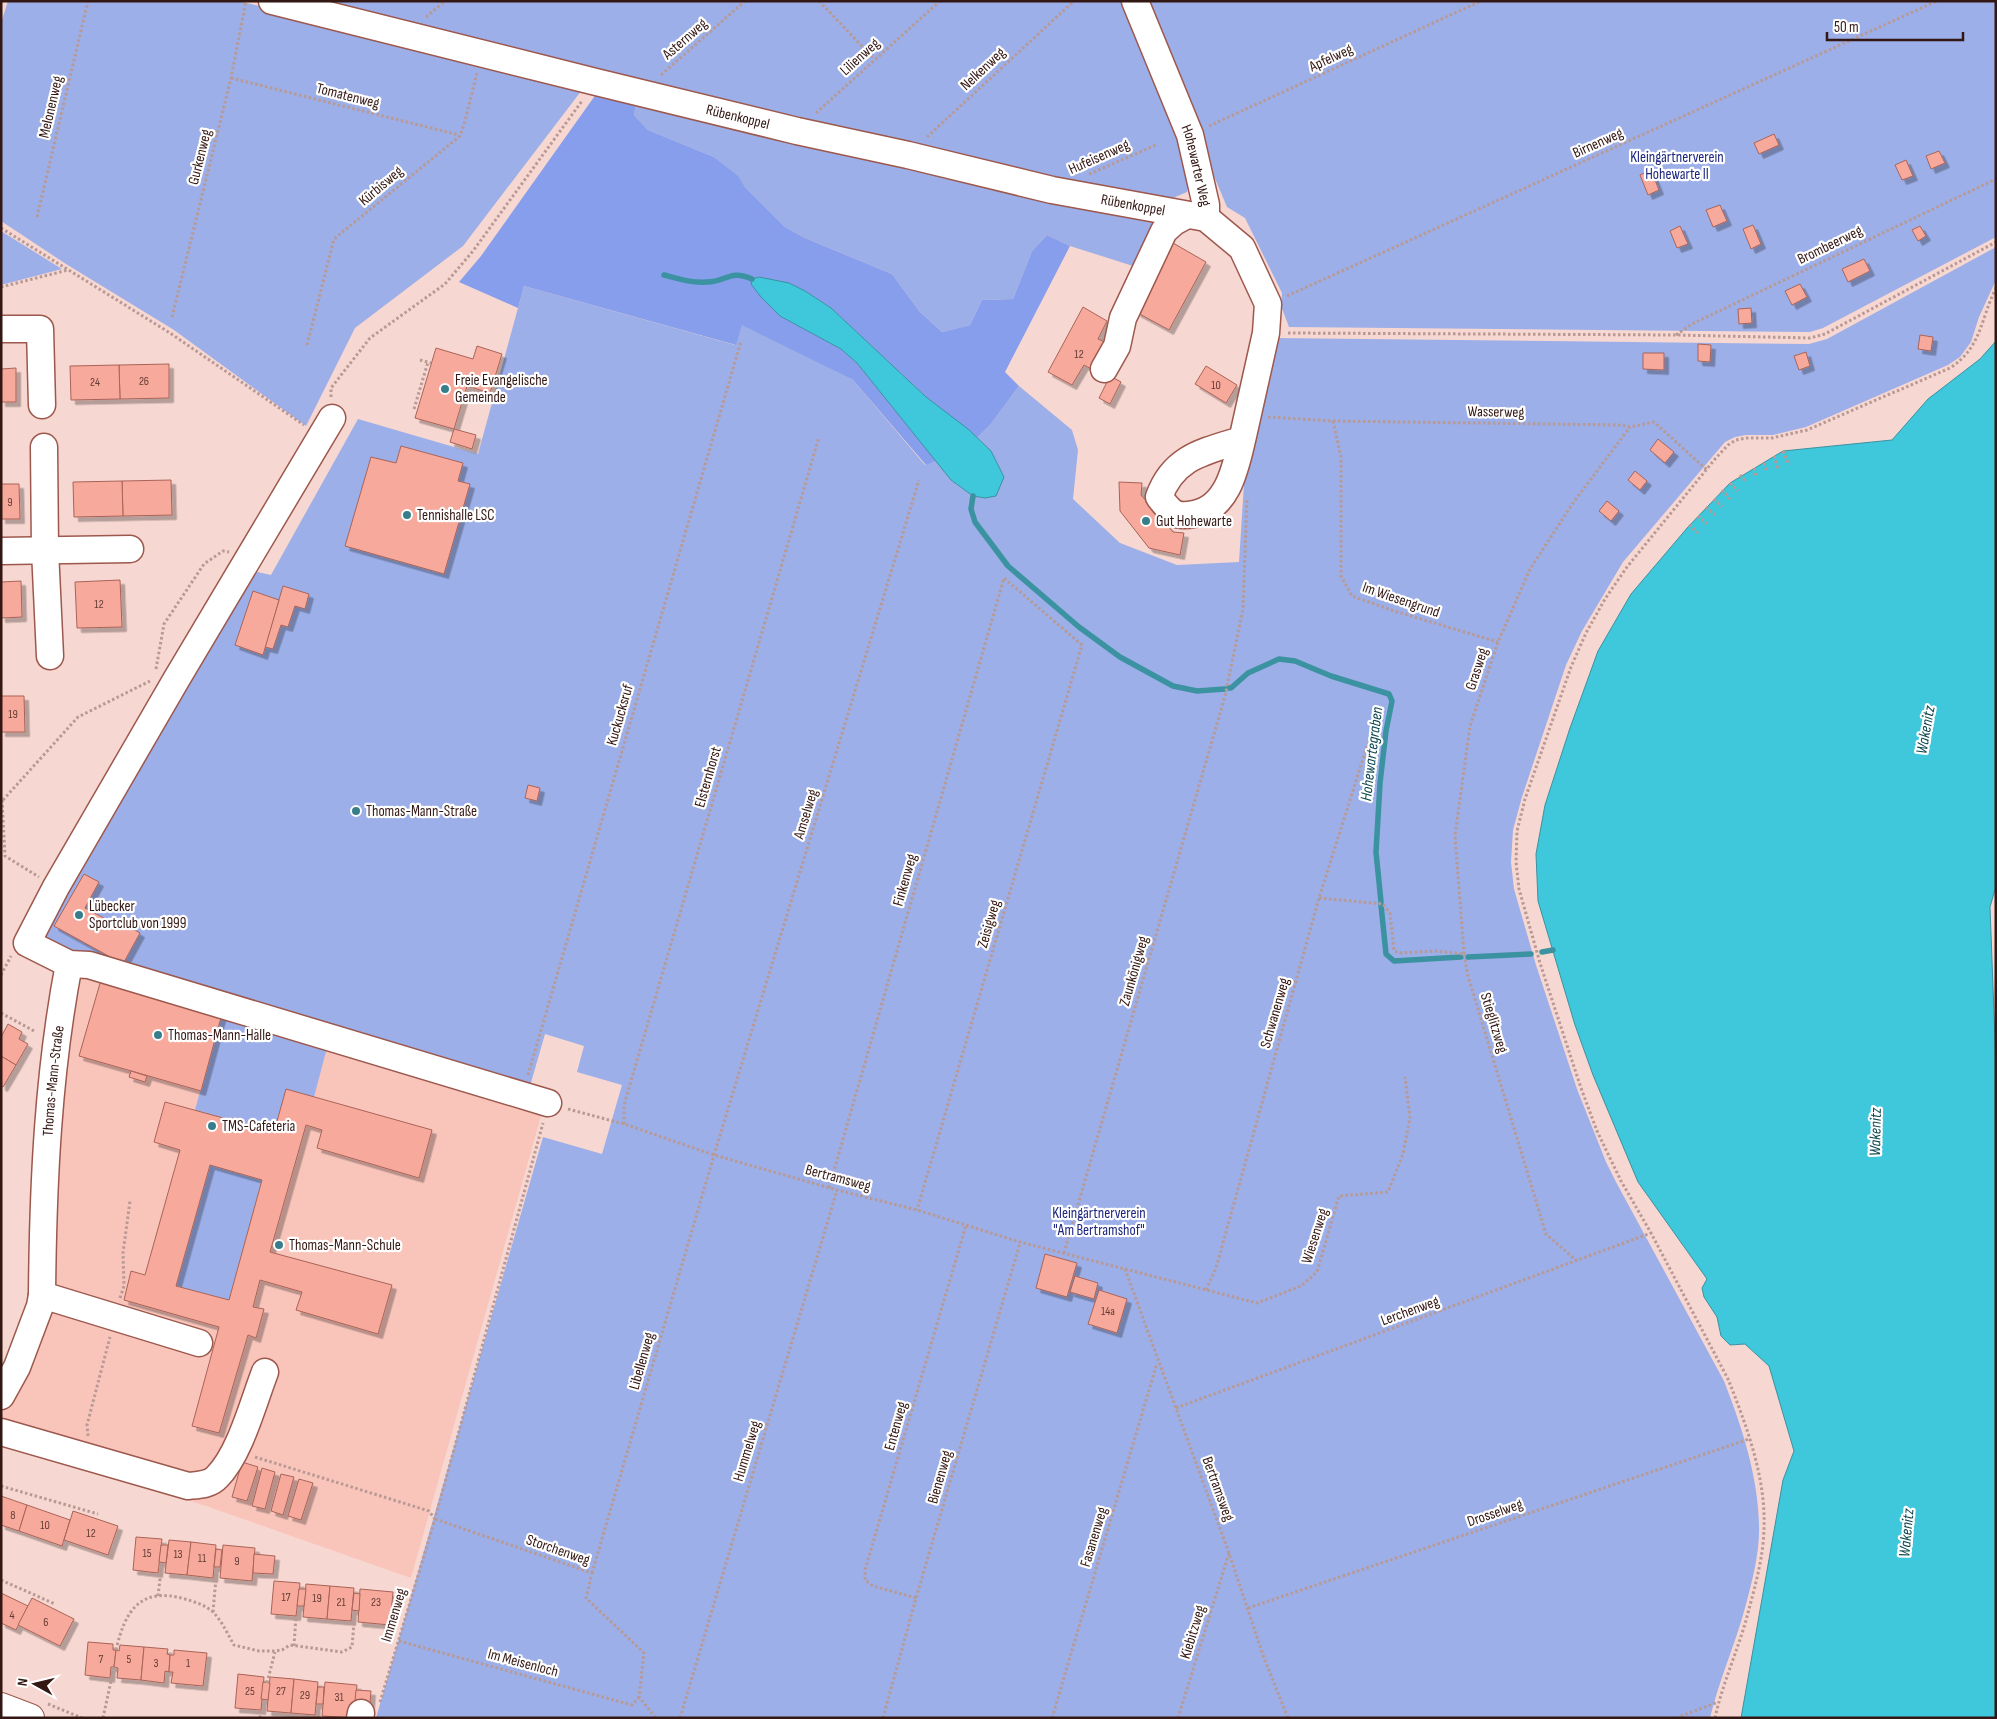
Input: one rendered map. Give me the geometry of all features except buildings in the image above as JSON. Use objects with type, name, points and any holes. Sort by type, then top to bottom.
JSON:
[{"type":"main road","points":[[1,1707],[30,1718]]},
{"type":"street","name":"Rübenkoppel","points":[[272,1],[797,131],[908,155],[1052,190],[1196,217]]},
{"type":"street","name":"Hohewarter Weg","points":[[1135,1],[1190,135],[1206,205],[1196,217],[1242,248],[1268,304],[1266,333],[1244,436]]},
{"type":"street","points":[[1104,370],[1117,346],[1123,318],[1164,231],[1174,222],[1196,217]]},
{"type":"street","points":[[1,329],[40,329],[42,405]]},
{"type":"street","points":[[326,427],[251,556],[165,679],[27,943],[69,964],[89,965],[548,1103]]},
{"type":"street","points":[[44,447],[45,550],[50,656]]},
{"type":"street","points":[[1,551],[130,549]]},
{"type":"street","name":"Thomas-Mann-Straße","points":[[1,1396],[17,1367],[40,1306],[42,1295],[44,1180],[58,1021],[69,964]]},
{"type":"street","points":[[42,1295],[199,1343]]},
{"type":"street","points":[[1,1432],[188,1486],[203,1484],[216,1479],[235,1451],[265,1372]]},
{"type":"path","name":"Melonenweg","points":[[36,217],[88,1]]},
{"type":"path","name":"Gurkenweg","points":[[172,317],[231,78],[246,1]]},
{"type":"path","name":"Asternweg","points":[[641,93],[745,1]]},
{"type":"path","points":[[819,1],[874,59]]},
{"type":"path","name":"Lilienweg","points":[[797,131],[940,1]]},
{"type":"path","name":"Nelkenweg","points":[[908,155],[1074,1]]},
{"type":"path","name":"Apfelweg","points":[[1190,135],[1481,1]]},
{"type":"path","name":"Birnenweg","points":[[1268,304],[1937,1]]},
{"type":"path","points":[[460,136],[466,121],[482,53]]},
{"type":"path","name":"Tomatenweg","points":[[231,78],[460,136]]},
{"type":"path","points":[[1,228],[326,427],[331,388],[364,345],[370,338],[445,284],[473,251],[596,82]]},
{"type":"path","name":"Kürbisweg","points":[[307,345],[334,240],[460,136]]},
{"type":"path","name":"Hufeisenweg","points":[[1088,175],[1156,145]]},
{"type":"path","name":"Brombeerweg","points":[[1676,335],[1692,324],[1996,179]]},
{"type":"path","points":[[1266,333],[1676,335],[1810,338],[1824,334],[1996,242]]},
{"type":"path","points":[[1,287],[68,270]]},
{"type":"path","points":[[1715,1718],[1718,1702],[1749,1609],[1764,1527],[1762,1493],[1742,1414],[1728,1380],[1651,1233],[1610,1160],[1581,1088],[1540,963],[1519,889],[1516,846],[1518,831],[1525,799],[1571,667],[1586,633],[1605,599],[1627,567],[1728,445],[1736,440],[1746,438],[1772,438],[1807,430],[1950,368],[1963,360],[1975,344],[1996,288]]},
{"type":"path","name":"Kuckucksruf","points":[[522,1095],[741,341]]},
{"type":"path","points":[[414,410],[430,363],[420,360]]},
{"type":"path","name":"Wasserweg","points":[[1266,417],[1333,421],[1621,425],[1630,427],[1654,422],[1707,470]]},
{"type":"path","name":"Im Wiesengrund","points":[[1333,421],[1340,457],[1341,576],[1352,596],[1394,611],[1498,642]]},
{"type":"path","name":"Grasweg","points":[[1464,954],[1455,836],[1470,726],[1498,642],[1530,568],[1573,504],[1630,427]]},
{"type":"path","name":"Elsternhorst","points":[[624,1124],[624,1105],[819,437]]},
{"type":"path","points":[[1784,451],[1789,465]]},
{"type":"path","points":[[1774,456],[1778,469]]},
{"type":"path","points":[[1764,463],[1767,472]]},
{"type":"path","points":[[1754,468],[1756,476]]},
{"type":"path","points":[[1740,475],[1746,482]]},
{"type":"path","name":"Amselweg","points":[[714,1155],[919,480]]},
{"type":"path","points":[[1730,482],[1738,491]]},
{"type":"path","points":[[1722,490],[1730,499]]},
{"type":"path","name":"Zaunkönigweg","points":[[1064,1253],[1225,696],[1243,609],[1247,495]]},
{"type":"path","points":[[1714,499],[1722,507]]},
{"type":"path","points":[[1706,507],[1715,515]]},
{"type":"path","points":[[1698,516],[1707,524]]},
{"type":"path","points":[[1689,525],[1698,533]]},
{"type":"path","points":[[56,888],[5,856],[2,800],[78,717],[165,679],[164,624],[204,564],[223,551],[251,556]]},
{"type":"path","name":"Zeisigweg","points":[[917,1210],[1082,645],[1004,578]]},
{"type":"path","name":"Finkenweg","points":[[828,1188],[1004,578]]},
{"type":"path","name":"Schwanenweg","points":[[1206,1290],[1216,1268],[1319,898],[1368,743]]},
{"type":"path","points":[[1319,898],[1383,904],[1390,913],[1394,951],[1400,953],[1435,951],[1464,954]]},
{"type":"path","name":"Stieglitzweg","points":[[1464,954],[1468,976],[1546,1234],[1577,1261]]},
{"type":"path","points":[[1,1013],[56,1044]]},
{"type":"path","name":"Wiesenweg","points":[[1206,1290],[1258,1303],[1301,1286],[1317,1272],[1339,1196],[1388,1192],[1403,1154],[1410,1118],[1405,1077]]},
{"type":"path","name":"Bertramsweg","points":[[548,1103],[624,1124],[714,1155],[828,1188],[917,1210],[1020,1242],[1206,1290]]},
{"type":"path","name":"Immenweg","points":[[366,1713],[398,1641],[435,1519],[548,1103]]},
{"type":"path","name":"Libellenweg","points":[[592,1573],[714,1155]]},
{"type":"path","name":"Hummelweg","points":[[680,1718],[837,1190]]},
{"type":"path","points":[[88,1456],[87,1424],[124,1286],[123,1253],[130,1201]]},
{"type":"path","name":"Entenweg","points":[[916,1598],[873,1586],[864,1580],[865,1570],[966,1225]]},
{"type":"path","name":"Lerchenweg","points":[[1176,1408],[1651,1233]]},
{"type":"path","name":"Bienenweg","points":[[883,1718],[1020,1242]]},
{"type":"path","name":"Bertramsweg","points":[[1124,1269],[1229,1553],[1264,1658],[1288,1718]]},
{"type":"path","name":"Fasanenweg","points":[[1052,1718],[1158,1362]]},
{"type":"path","name":"Drosselweg","points":[[1248,1608],[1749,1439]]},
{"type":"path","name":"Storchenweg","points":[[235,1451],[429,1511],[435,1519],[592,1573],[586,1598],[644,1653],[639,1697]]},
{"type":"path","points":[[1,1486],[98,1514]]},
{"type":"path","name":"Kiebitzweg","points":[[1178,1718],[1229,1553]]},
{"type":"path","points":[[158,1596],[162,1562]]},
{"type":"path","points":[[213,1612],[218,1567]]},
{"type":"path","points":[[1,1580],[55,1604]]},
{"type":"path","points":[[116,1650],[124,1622],[135,1606],[158,1596],[176,1597],[205,1606],[213,1612],[234,1645],[259,1651],[275,1652],[294,1646],[342,1652],[352,1646],[355,1610]]},
{"type":"path","points":[[294,1646],[296,1616]]},
{"type":"path","name":"Im Meisenloch","points":[[398,1641],[632,1705],[639,1697]]},
{"type":"path","points":[[268,1682],[275,1652]]},
{"type":"path","points":[[103,1718],[114,1667]]},
{"type":"path","points":[[639,1697],[656,1718]]},
{"type":"path","points":[[1676,1718],[1718,1702]]},
{"type":"path","points":[[318,1718],[319,1704]]},
{"type":"path","points":[[260,1710],[260,1718]]},
{"type":"shaded area","points":[[599,90],[637,99],[634,115],[648,130],[714,157],[738,176],[745,187],[785,227],[805,238],[892,274],[920,312],[942,332],[970,325],[982,300],[1013,299],[1032,251],[1047,235],[1070,246],[1005,372],[1019,386],[990,425],[977,438],[926,397],[831,308],[805,291],[761,297],[780,316],[841,349],[857,363],[936,461],[926,465],[853,380],[742,325],[736,345],[524,286],[518,308],[459,282],[481,256]]},
{"type":"shaded area","name":"Thomas-Mann-Schule","points":[[83,970],[543,1109],[411,1578],[209,1507],[1,1440],[1,1417],[24,1372],[63,1069]]},
{"type":"green space","points":[[8,1],[239,1],[585,86],[463,246],[355,328],[306,426],[174,330],[66,264],[1,221],[1,23]]},
{"type":"green space","points":[[302,1],[1127,1],[1193,163],[1187,192],[1161,203],[1062,186]]},
{"type":"green space","name":"Kleingärtnerverein Hohewarte II","points":[[1140,1],[1996,1],[1996,237],[1823,328],[1810,332],[1289,327],[1281,306],[1282,293],[1245,218],[1227,207]]},
{"type":"green space","points":[[637,99],[1159,217],[1133,266],[1070,246],[1047,235],[1032,251],[1013,299],[982,300],[970,325],[942,332],[920,312],[892,274],[805,238],[785,227],[745,187],[737,176],[714,157],[648,130],[634,115]]},
{"type":"green space","points":[[1,231],[62,269],[1,285]]},
{"type":"green space","name":"Kleingärtnerverein \"Am Bertramshof\"","points":[[1996,247],[1996,280],[1979,317],[1971,342],[1960,357],[1948,365],[1806,427],[1773,435],[1735,437],[1725,442],[1623,562],[1582,631],[1566,665],[1522,797],[1513,830],[1511,862],[1514,889],[1536,965],[1577,1089],[1616,1182],[1724,1381],[1743,1434],[1756,1488],[1759,1535],[1753,1577],[1737,1635],[1710,1718],[376,1718],[543,1137],[602,1154],[622,1085],[577,1072],[584,1046],[545,1034],[530,1086],[83,957],[41,938],[249,570],[271,575],[358,419],[478,454],[524,286],[735,345],[742,324],[853,380],[925,465],[936,461],[951,480],[973,496],[991,451],[977,438],[990,425],[1019,386],[1072,430],[1078,450],[1073,499],[1120,543],[1177,565],[1239,562],[1244,484],[1273,338],[1809,344],[1827,339]]},
{"type":"green space","points":[[222,1013],[328,1044],[314,1097],[274,1132],[195,1110]]},
{"type":"green space","points":[[210,1165],[262,1180],[229,1300],[176,1286]]},
{"type":"water","points":[[759,277],[789,283],[831,308],[926,397],[968,429],[991,451],[1004,477],[996,496],[985,498],[973,496],[951,480],[857,363],[841,349],[780,316],[761,297],[751,284],[752,279]]},
{"type":"water","name":"Wakenitz","points":[[1996,341],[1996,886],[1990,907],[1996,1067],[1996,1718],[1741,1718],[1783,1480],[1794,1451],[1769,1366],[1745,1344],[1730,1345],[1721,1336],[1717,1317],[1704,1297],[1702,1288],[1707,1279],[1638,1182],[1593,1075],[1575,1025],[1538,901],[1536,854],[1545,805],[1598,651],[1631,594],[1688,527],[1730,483],[1783,451],[1892,440],[1928,399],[1980,359]]},
{"type":"waterway","name":"Hohewartegraben","points":[[664,275],[701,282],[738,275],[752,279]]},
{"type":"waterway","name":"Hohewartegraben","points":[[973,496],[971,509],[975,522],[1008,566],[1079,627],[1120,657],[1173,686],[1197,691],[1225,689]]},
{"type":"waterway","name":"Hohewartegraben","points":[[1229,688],[1248,673],[1279,659],[1295,661],[1331,676],[1389,694],[1392,701],[1386,731],[1380,783],[1376,852],[1381,902]]},
{"type":"waterway","name":"Hohewartegraben","points":[[1381,905],[1386,954],[1394,961],[1461,957]]},
{"type":"waterway","name":"Hohewartegraben","points":[[1542,952],[1553,950]]},
{"type":"waterway","name":"Hohewartegraben","points":[[1468,957],[1531,954]]},
{"type":"place","name":"Freie Evangelische Gemeinde","points":[[445,389]]},
{"type":"place","name":"Tennishalle LSC","points":[[407,515]]},
{"type":"place","name":"Gut Hohewarte","points":[[1146,521]]},
{"type":"place","name":"Thomas-Mann-Straße","points":[[356,811]]},
{"type":"place","name":"Lübecker Sportclub von 1999","points":[[79,915]]},
{"type":"place","name":"Thomas-Mann-Halle","points":[[158,1035]]},
{"type":"place","name":"TMS-Cafeteria","points":[[212,1126]]},
{"type":"place","name":"Thomas-Mann-Schule","points":[[279,1245]]}]
